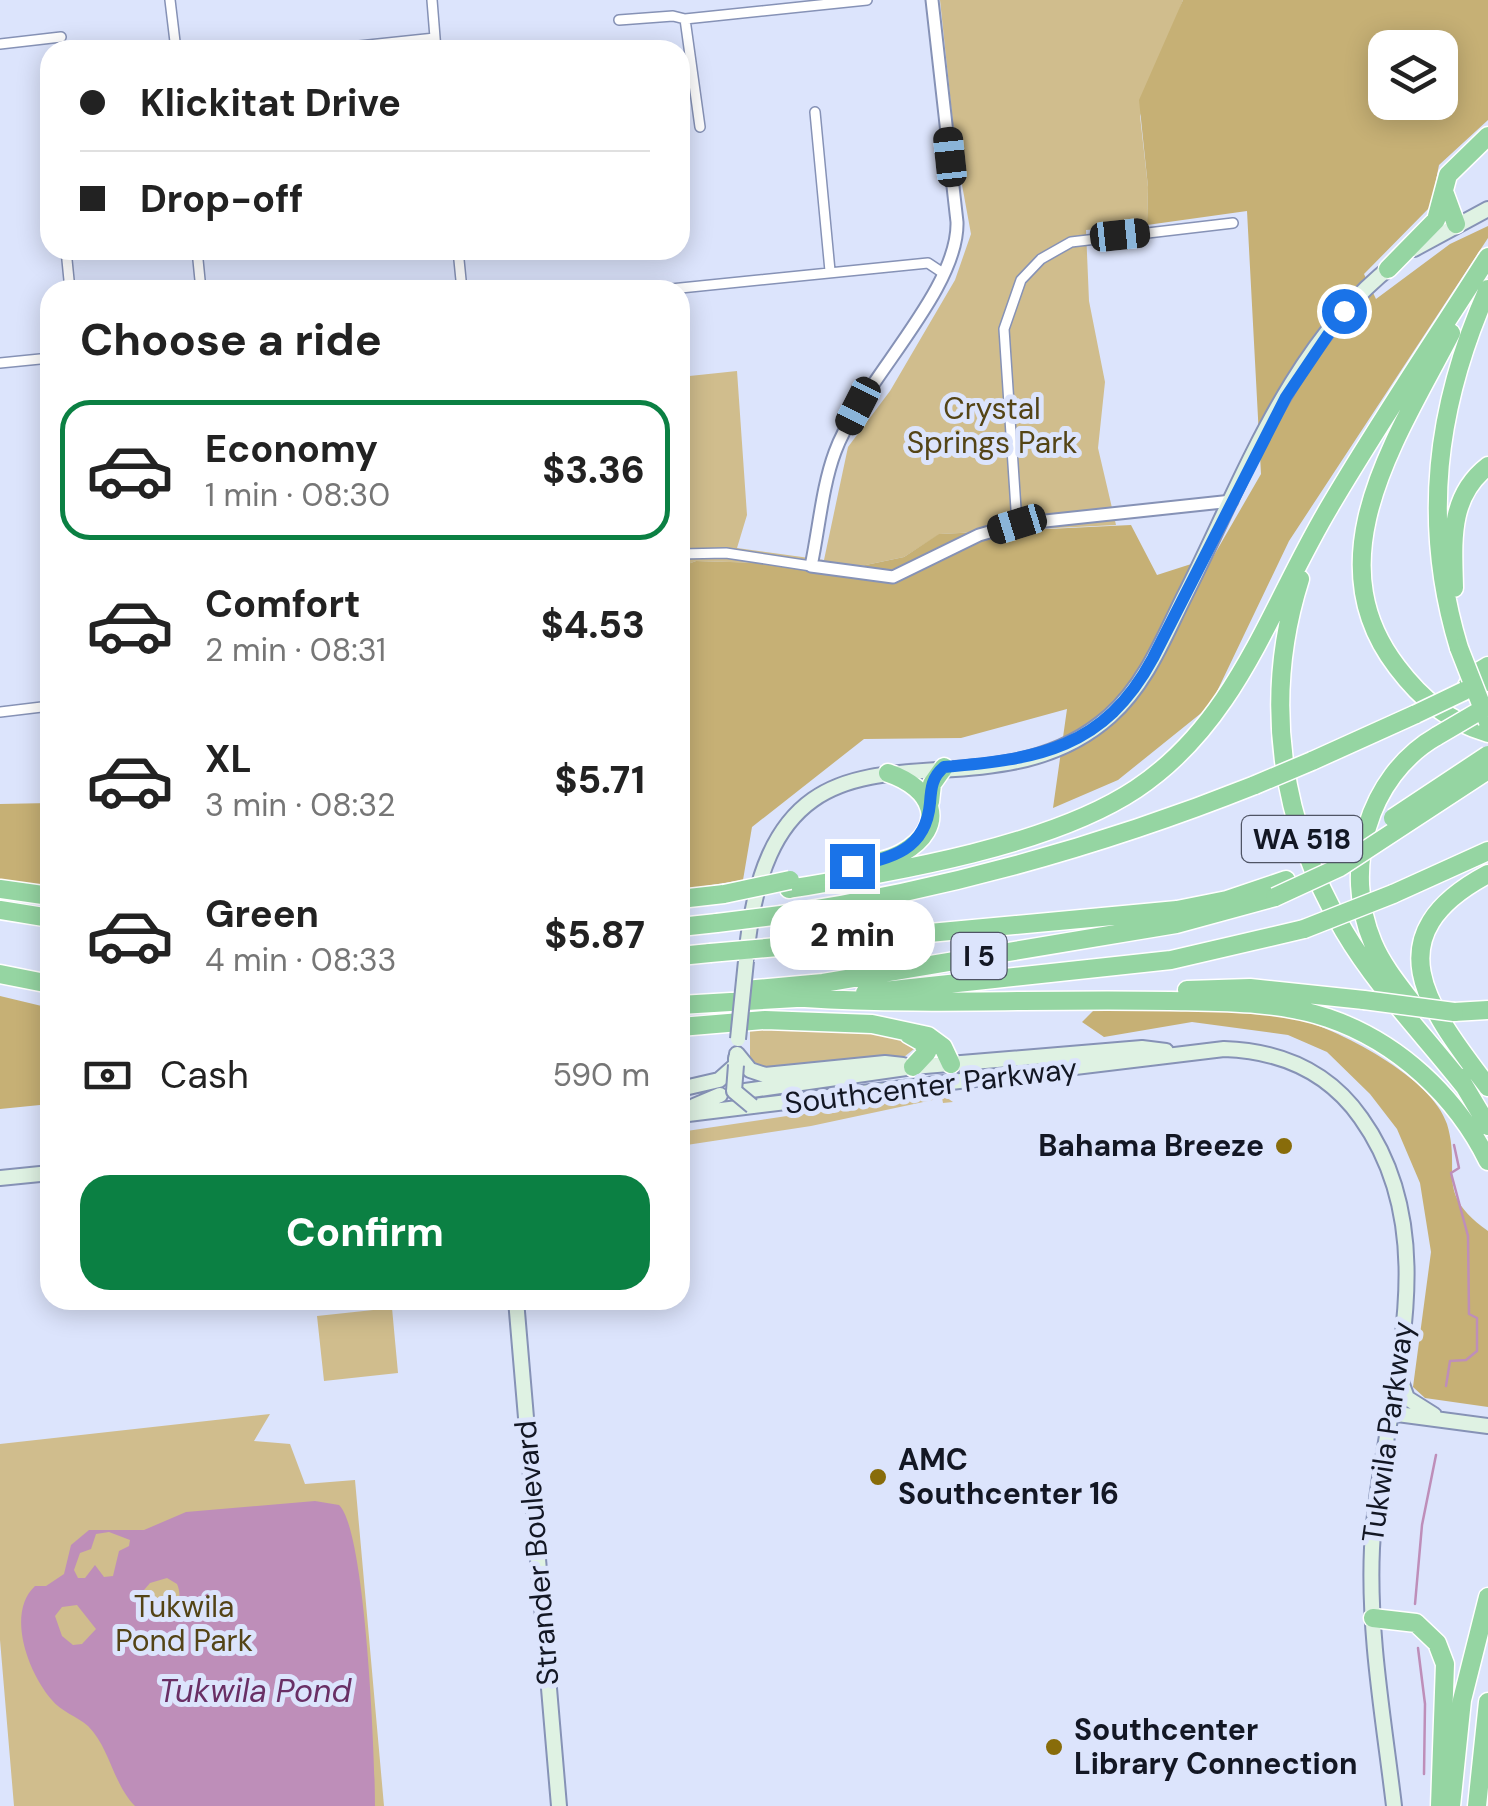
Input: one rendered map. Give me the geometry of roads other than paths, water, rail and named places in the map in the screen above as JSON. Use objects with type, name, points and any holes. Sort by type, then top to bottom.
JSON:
[{"type":"highway","points":[[1388,268],[1436,220],[1444,184],[1454,166],[1488,136]]},
{"type":"highway","points":[[1444,184],[1456,224]]},
{"type":"highway","points":[[1488,259],[1370,496],[1360,559],[1363,597],[1388,656],[1414,690],[1443,715],[1488,734]]},
{"type":"highway","name":"WA 518","points":[[1465,1088],[1343,929],[1304,849],[1281,761],[1278,698],[1289,615],[1329,507],[1488,259]]},
{"type":"highway","points":[[1488,289],[1463,345],[1440,431],[1435,515],[1452,623],[1488,722]]},
{"type":"highway","points":[[1452,623],[1455,516],[1467,488],[1488,466]]},
{"type":"highway","points":[[724,894],[757,886],[863,877],[1047,830],[1132,792],[1161,772],[1196,738],[1241,677],[1329,507]]},
{"type":"highway","points":[[690,926],[851,904],[1084,846],[1312,761],[1416,714],[1480,678]]},
{"type":"highway","points":[[1488,706],[1437,736],[1400,766],[1379,796],[1362,846],[1360,879],[1368,931],[1379,956],[1488,1126]]},
{"type":"highway","name":"I 5","points":[[690,955],[1177,910],[1227,900],[1326,863],[1488,754]]},
{"type":"highway","points":[[690,898],[789,884],[904,852],[924,831],[932,784],[944,767]]},
{"type":"highway","name":"I 5","points":[[690,995],[823,983],[1176,924],[1275,897],[1340,867],[1488,770]]},
{"type":"highway","points":[[888,773],[920,787],[929,810]]},
{"type":"highway","name":"I 5","points":[[690,1004],[805,998],[1170,960],[1236,948],[1304,929],[1488,851]]},
{"type":"highway","points":[[1488,874],[1442,903],[1428,929],[1421,971],[1427,998],[1488,1088]]},
{"type":"highway","points":[[0,889],[40,895]]},
{"type":"highway","points":[[0,910],[40,916]]},
{"type":"highway","points":[[0,974],[40,982]]},
{"type":"highway","points":[[987,1003],[1234,988],[1454,1012],[1488,1010]]},
{"type":"highway","points":[[805,998],[1240,1003],[1326,1018],[1383,1044],[1432,1082],[1457,1110],[1488,1161]]},
{"type":"highway","points":[[690,1027],[821,1020],[904,1031],[938,1041],[952,1064]]},
{"type":"highway","points":[[904,1031],[926,1046],[926,1056],[913,1067]]},
{"type":"highway","points":[[1452,1806],[1462,1700],[1488,1597]]},
{"type":"highway","points":[[1373,1618],[1416,1623],[1441,1652],[1446,1674],[1440,1806]]},
{"type":"highway","points":[[1477,1806],[1488,1702]]},
{"type":"main road","points":[[752,1106],[734,1090],[757,886],[768,854],[800,813],[836,788],[888,773],[1040,755],[1076,740],[1109,716],[1146,672],[1309,357],[1344,311],[1388,268],[1456,224],[1484,211]]},
{"type":"main road","name":"Southcenter Parkway","points":[[744,1090],[913,1067],[1142,1048],[1259,1052],[1291,1060],[1325,1080]]},
{"type":"main road","name":"Southcenter Parkway","points":[[690,1114],[1146,1060],[1181,1052]]},
{"type":"main road","points":[[737,1053],[750,1070],[765,1075],[885,1063],[913,1067]]},
{"type":"main road","points":[[690,1087],[718,1080],[737,1053]]},
{"type":"main road","points":[[710,1111],[737,1053]]},
{"type":"main road","name":"Tukwila Parkway","points":[[1325,1080],[1368,1127],[1393,1177],[1401,1204],[1407,1286],[1372,1545],[1373,1618],[1394,1806]]},
{"type":"main road","points":[[690,1105],[710,1102],[720,1095]]},
{"type":"main road","points":[[690,1097],[703,1096]]},
{"type":"main road","points":[[0,1178],[40,1174]]},
{"type":"main road","name":"Strander Boulevard","points":[[517,1310],[559,1806]]},
{"type":"main road","points":[[1396,1367],[1408,1398],[1439,1418]]},
{"type":"main road","points":[[1390,1414],[1488,1426]]},
{"type":"street","points":[[170,0],[175,40]]},
{"type":"street","points":[[416,40],[435,38],[432,0]]},
{"type":"street","points":[[619,20],[674,16],[684,20],[867,0]]},
{"type":"street","points":[[812,566],[834,453],[858,406],[953,254],[957,222],[932,0]]},
{"type":"street","points":[[684,20],[687,40]]},
{"type":"street","points":[[41,40],[61,38]]},
{"type":"street","points":[[0,44],[40,40]]},
{"type":"street","points":[[690,60],[700,127]]},
{"type":"street","points":[[815,112],[830,271]]},
{"type":"street","points":[[1017,524],[1004,348],[1008,310],[1031,268],[1071,242],[1232,223]]},
{"type":"street","points":[[690,287],[928,263],[943,273]]},
{"type":"street","points":[[0,363],[40,359]]},
{"type":"street","points":[[690,554],[726,553],[893,576],[978,535],[1017,524],[1232,501]]},
{"type":"street","points":[[0,712],[40,707]]},
{"type":"water","name":"Tukwila Pond","points":[[315,1501],[339,1505],[348,1523],[362,1599],[375,1806],[135,1806],[95,1735],[55,1703],[43,1688],[28,1658],[21,1626],[26,1598],[35,1586],[46,1586],[64,1574],[71,1545],[89,1530],[144,1530],[186,1512]],"holes":[[[109,1532],[130,1540],[129,1546],[119,1551],[113,1576],[104,1577],[95,1565],[85,1578],[78,1578],[74,1570],[80,1553],[91,1549],[96,1534]],[[167,1578],[177,1584],[178,1603],[163,1616],[146,1605],[144,1590],[150,1583]],[[77,1605],[96,1629],[82,1644],[73,1645],[62,1636],[55,1616],[62,1607]]]},
{"type":"waterway","points":[[1446,1386],[1450,1361],[1466,1360],[1477,1351],[1477,1318],[1469,1314],[1468,1236],[1451,1173],[1459,1168],[1454,1145]]},
{"type":"waterway","points":[[1415,1604],[1422,1525],[1436,1455]]},
{"type":"waterway","points":[[1418,1648],[1425,1704],[1424,1774]]},
{"type":"place","name":"Bahama Breeze","points":[[1284,1146]]},
{"type":"place","name":"AMC Southcenter 16","points":[[878,1477]]},
{"type":"place","name":"Southcenter Library Connection","points":[[1054,1747]]},
{"type":"park label","name":"Crystal Springs Park","points":[[992,426]]},
{"type":"park label","name":"Tukwila Pond Park","points":[[184,1624]]}]
